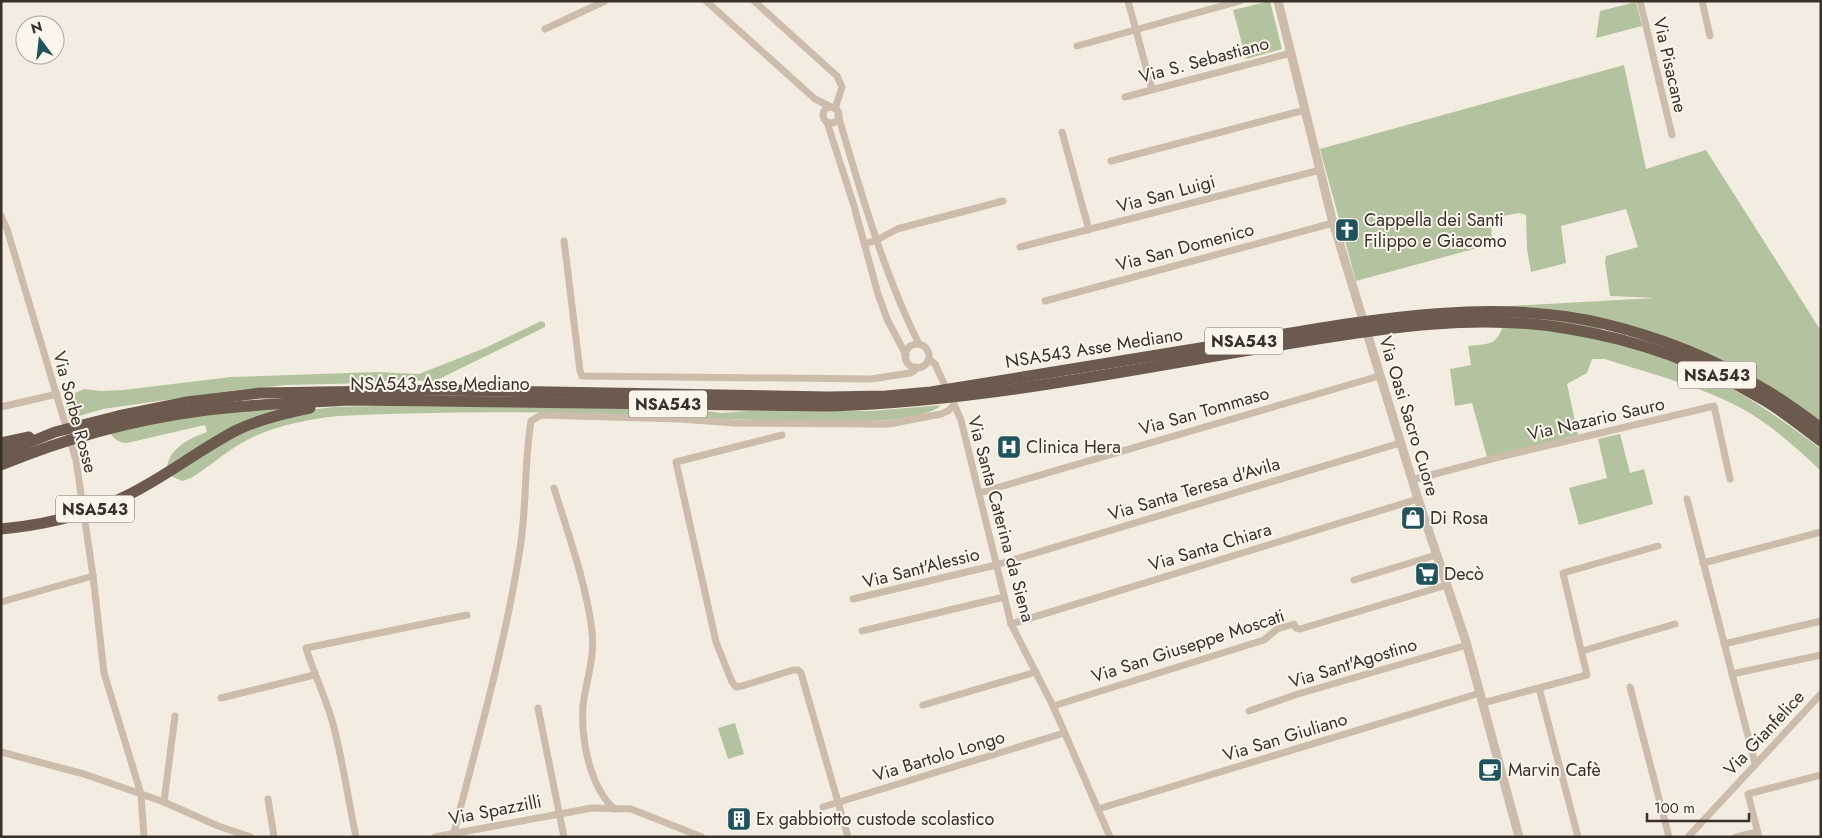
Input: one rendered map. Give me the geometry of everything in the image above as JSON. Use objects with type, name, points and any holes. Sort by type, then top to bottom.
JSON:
[{"type":"highway","points":[[886,400],[949,398],[1352,333],[1434,324],[1522,323],[1567,328],[1603,329]]},
{"type":"highway","name":"NSA543","points":[[1603,329],[1671,344],[1732,371],[1762,387],[1821,428]]},
{"type":"highway","name":"NSA543","points":[[1603,329],[1727,380],[1763,400],[1821,442]]},
{"type":"highway","name":"NSA543 Asse Mediano","points":[[1,454],[55,432],[260,393],[445,390],[886,400]]},
{"type":"highway","name":"NSA543 Asse Mediano","points":[[1,465],[62,442],[150,414],[272,404],[348,400],[829,406],[886,400]]},
{"type":"highway","name":"NSA543","points":[[1,529],[54,522],[90,511],[123,498],[238,430],[261,420],[288,412],[348,400]]},
{"type":"highway","name":"NSA543","points":[[1,443],[55,432]]},
{"type":"street","points":[[545,29],[605,1]]},
{"type":"street","points":[[706,1],[815,99],[835,110],[894,287],[919,344],[926,349],[929,359],[925,366]]},
{"type":"street","points":[[754,1],[837,76],[842,87],[835,110],[835,122],[827,122]]},
{"type":"street","points":[[1128,1],[1152,89]]},
{"type":"street","points":[[1077,46],[1240,1]]},
{"type":"street","name":"Via Oasi Sacro Cuore","points":[[1278,1],[1333,223],[1400,443],[1466,644],[1519,837]]},
{"type":"street","name":"Via Pisacane","points":[[1640,1],[1672,135]]},
{"type":"street","points":[[1702,1],[1710,36]]},
{"type":"street","name":"Via S. Sebastiano","points":[[1125,97],[1290,52]]},
{"type":"street","points":[[815,99],[827,122],[854,206],[882,306],[909,363],[916,367],[925,366],[938,372]]},
{"type":"street","points":[[823,113],[826,109],[835,110]]},
{"type":"street","points":[[1111,160],[1305,110]]},
{"type":"street","points":[[1062,132],[1089,230]]},
{"type":"street","points":[[836,150],[848,146]]},
{"type":"street","name":"Via San Luigi","points":[[1020,247],[1320,170]]},
{"type":"street","points":[[864,244],[877,240],[897,229],[1003,201]]},
{"type":"street","name":"Via Sorbe Rosse","points":[[1,216],[7,229],[76,460],[93,576],[104,673],[141,794],[144,837]]},
{"type":"street","name":"Via San Domenico","points":[[1045,301],[1333,223]]},
{"type":"street","points":[[564,241],[582,376],[871,379],[910,373],[916,367]]},
{"type":"street","points":[[906,355],[910,345],[919,344]]},
{"type":"street","name":"Via Santa Caterina da Siena","points":[[929,359],[933,362],[961,420],[1011,624],[1052,706],[1110,837]]},
{"type":"street","name":"Via San Tommaso","points":[[979,492],[1379,376]]},
{"type":"street","points":[[1,407],[57,394]]},
{"type":"street","points":[[454,835],[495,670],[520,550],[531,420],[541,415],[744,423],[889,424],[941,414],[948,411],[954,405]]},
{"type":"street","name":"Via Nazario Sauro","points":[[1412,480],[1495,458],[1714,406],[1730,479]]},
{"type":"street","points":[[782,435],[676,462],[716,642],[732,682],[736,687],[793,670],[798,670],[801,673],[840,802],[848,837]]},
{"type":"street","name":"Via Santa Teresa d'Avila","points":[[996,565],[1400,443]]},
{"type":"street","points":[[554,488],[585,595],[592,633],[591,669],[584,706],[585,749],[604,800],[614,808]]},
{"type":"street","name":"Via Santa Chiara","points":[[1011,624],[1418,499]]},
{"type":"street","points":[[1687,499],[1755,763]]},
{"type":"street","points":[[1703,563],[1821,532]]},
{"type":"street","points":[[1658,546],[1563,573],[1582,651],[1674,624]]},
{"type":"street","points":[[1354,580],[1436,555]]},
{"type":"street","name":"Via Sant'Alessio","points":[[853,600],[996,565]]},
{"type":"street","points":[[1,602],[93,576]]},
{"type":"street","name":"Via San Giuseppe Moscati","points":[[1052,706],[1264,640],[1278,629],[1294,624],[1296,628],[1300,628],[1447,585]]},
{"type":"street","points":[[862,631],[1004,596]]},
{"type":"street","points":[[356,837],[333,725],[306,648],[467,615]]},
{"type":"street","points":[[1724,644],[1821,621]]},
{"type":"street","name":"Via Sant'Agostino","points":[[1249,711],[1298,694],[1466,644]]},
{"type":"street","name":"Via San Giuliano","points":[[1098,809],[1482,698],[1539,688],[1588,675],[1582,651]]},
{"type":"street","points":[[1732,674],[1821,655]]},
{"type":"street","points":[[923,704],[1036,672]]},
{"type":"street","points":[[221,698],[314,675]]},
{"type":"street","points":[[1630,687],[1669,837]]},
{"type":"street","points":[[1539,688],[1578,837]]},
{"type":"street","name":"Via Gianfelice","points":[[1688,837],[1821,694]]},
{"type":"street","points":[[538,708],[559,813]]},
{"type":"street","points":[[164,802],[175,716]]},
{"type":"street","name":"Via Bartolo Longo","points":[[822,807],[1064,733]]},
{"type":"street","points":[[1,752],[84,774],[164,802],[218,826],[251,837]]},
{"type":"street","points":[[1736,837],[1758,834],[1748,794],[1821,775]]},
{"type":"street","points":[[268,799],[274,837]]},
{"type":"street","name":"Via Spazzilli","points":[[435,837],[592,808],[631,809],[702,837]]},
{"type":"street","name":"Via Spazzilli","points":[[559,813],[564,837]]},
{"type":"green space","points":[[1270,1],[1282,49],[1246,59],[1233,10]]},
{"type":"green space","points":[[1636,2],[1642,26],[1596,38],[1600,11]]},
{"type":"green space","points":[[1624,65],[1646,169],[1706,150],[1821,331],[1821,423],[1603,318],[1599,338],[1690,368],[1742,394],[1821,449],[1821,471],[1775,431],[1742,409],[1705,391],[1605,359],[1592,359],[1587,373],[1567,384],[1578,435],[1487,457],[1472,403],[1455,406],[1450,369],[1471,365],[1468,346],[1487,344],[1496,339],[1503,326],[1508,306],[1655,298],[1610,296],[1605,262],[1606,256],[1638,247],[1626,209],[1561,226],[1566,263],[1531,272],[1527,249],[1526,215],[1519,213],[1491,218],[1492,244],[1356,281],[1320,149]]},
{"type":"green space","points":[[541,321],[545,323],[545,327],[435,381],[392,380],[369,383],[287,385],[237,390],[103,409],[69,419],[66,406],[75,393],[84,389],[101,391],[123,390],[231,377],[376,372],[419,374],[485,348]]},
{"type":"green space","points":[[295,404],[167,468],[176,449],[194,437],[207,432],[205,425],[127,443],[118,441],[111,434],[149,423]]},
{"type":"green space","points":[[941,405],[932,411],[909,417],[861,421],[758,420],[540,412],[459,412],[338,416],[298,422],[272,429],[235,447],[191,478],[182,481],[171,476],[242,431],[308,410],[334,407],[689,409],[722,413],[748,411],[871,411]]},
{"type":"green space","points":[[1620,434],[1630,473],[1644,469],[1653,504],[1579,525],[1569,488],[1607,478],[1598,439]]},
{"type":"green space","points":[[735,723],[744,754],[728,759],[718,728]]},
{"type":"place","name":"Cappella dei Santi Filippo e Giacomo","points":[[1347,230]]},
{"type":"place","name":"Clinica Hera","points":[[1009,447]]},
{"type":"place","name":"Di Rosa","points":[[1413,518]]},
{"type":"place","name":"Decò","points":[[1427,574]]},
{"type":"place","name":"Marvin Cafè","points":[[1490,770]]},
{"type":"place","name":"Ex gabbiotto custode scolastico","points":[[739,819]]}]
